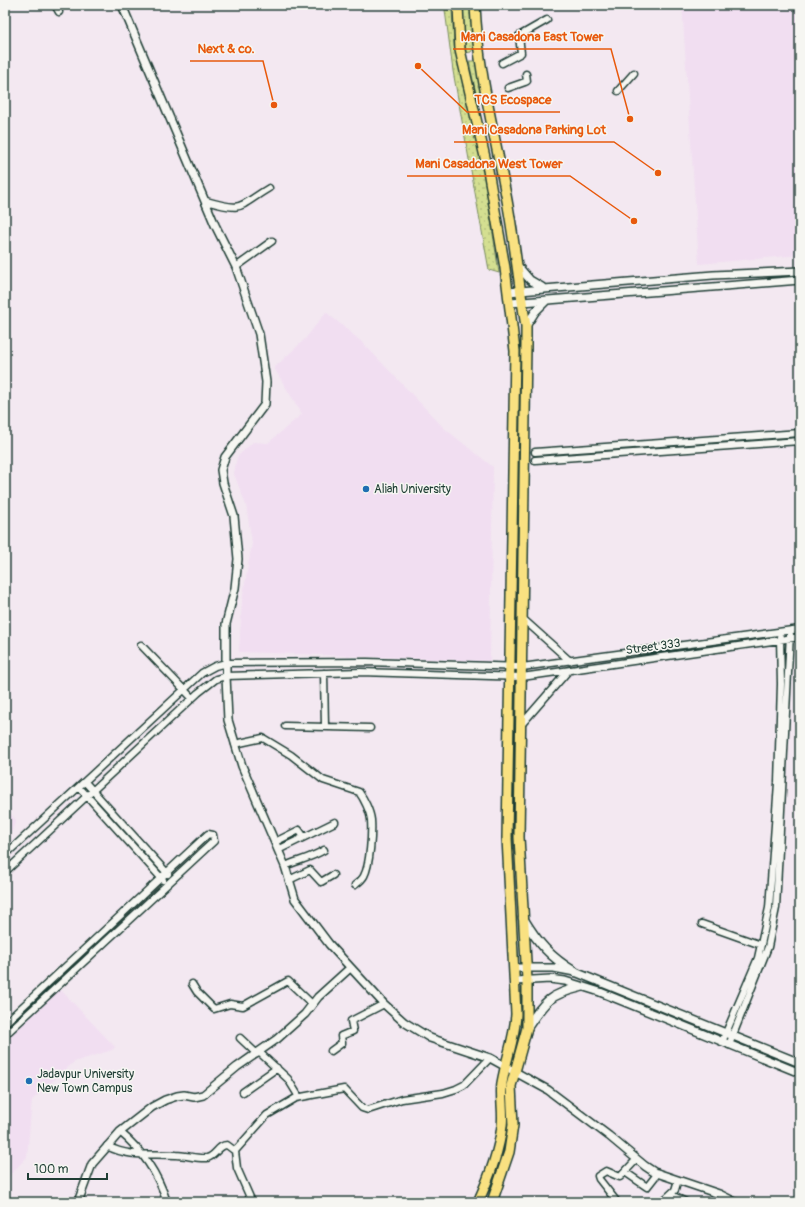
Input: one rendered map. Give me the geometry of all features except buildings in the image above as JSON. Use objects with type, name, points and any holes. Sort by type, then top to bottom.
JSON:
[{"type":"main road","points":[[458,5],[460,50],[488,170],[510,303],[515,350],[507,838],[515,968],[516,1025],[510,1070],[513,1125],[512,1138],[504,1168],[492,1202]]},
{"type":"main road","points":[[475,5],[479,55],[489,116],[508,205],[526,326],[519,837],[527,980],[527,1028]]},
{"type":"main road","points":[[523,917],[544,948],[557,961],[575,972]]},
{"type":"main road","points":[[478,1202],[494,1162],[502,1126],[502,1088],[527,1028],[549,998],[563,991],[581,987]]},
{"type":"street","points":[[55,5],[59,12]]},
{"type":"street","points":[[122,5],[208,207],[236,267],[259,334],[266,382],[265,404],[256,418],[225,457],[221,470],[223,483],[234,516],[238,559],[235,588],[226,624],[228,720],[229,729],[234,744],[250,786],[285,866],[298,906],[350,968],[384,1004],[404,1022],[430,1038],[490,1058],[548,1090],[636,1160],[658,1174],[719,1194],[735,1202]]},
{"type":"street","points":[[502,63],[521,53],[519,36],[547,20]]},
{"type":"street","points":[[618,91],[634,73]]},
{"type":"street","points":[[508,88],[525,82],[527,80],[526,74]]},
{"type":"street","points":[[208,207],[240,207],[269,188]]},
{"type":"street","points":[[236,267],[272,241]]},
{"type":"street","points":[[517,265],[530,280],[544,288]]},
{"type":"street","points":[[508,292],[725,274],[800,271]]},
{"type":"street","points":[[510,303],[800,280]]},
{"type":"street","points":[[526,326],[535,312],[547,300]]},
{"type":"street","points":[[535,452],[800,433]]},
{"type":"street","points":[[535,460],[800,441]]},
{"type":"street","points":[[522,618],[570,660]]},
{"type":"street","name":"Street 333","points":[[226,663],[367,662],[510,668],[658,650],[800,629]]},
{"type":"street","points":[[729,1044],[768,947],[776,908],[791,638],[790,631]]},
{"type":"street","points":[[722,1042],[758,958],[769,908],[777,799],[781,684],[780,632]]},
{"type":"street","name":"Street 333","points":[[226,676],[361,672],[509,678],[568,671],[800,637]]},
{"type":"street","points":[[141,645],[192,698]]},
{"type":"street","points":[[5,855],[202,673],[215,666],[226,663]]},
{"type":"street","points":[[521,725],[568,671]]},
{"type":"street","points":[[324,673],[325,727]]},
{"type":"street","points":[[5,872],[192,698],[216,679],[226,676]]},
{"type":"street","points":[[285,726],[370,728]]},
{"type":"street","points":[[234,744],[263,738],[291,755],[323,780],[358,792],[367,806],[371,819],[372,832],[366,872],[361,881],[355,885]]},
{"type":"street","points":[[84,782],[173,879]]},
{"type":"street","points":[[79,787],[167,884]]},
{"type":"street","points":[[278,850],[335,822]]},
{"type":"street","points":[[275,842],[299,830],[304,837]]},
{"type":"street","points":[[5,1023],[208,834],[213,835],[214,841],[5,1034]]},
{"type":"street","points":[[285,866],[304,857],[310,858],[324,850]]},
{"type":"street","points":[[289,880],[310,870],[320,882],[333,875]]},
{"type":"street","points":[[702,924],[761,945]]},
{"type":"street","points":[[78,1202],[92,1164],[120,1132],[152,1107],[165,1100],[184,1095],[194,1097],[203,1095],[237,1066],[258,1053],[305,1014],[312,1004],[350,968]]},
{"type":"street","points":[[515,968],[554,968],[575,972],[800,1062]]},
{"type":"street","points":[[515,981],[550,979],[565,981],[600,992],[800,1073]]},
{"type":"street","points":[[192,984],[197,992],[214,1009],[230,1004],[243,1006],[288,981],[312,1004]]},
{"type":"street","points":[[331,1051],[342,1043],[341,1036],[353,1031],[351,1020],[384,1004]]},
{"type":"street","points":[[240,1038],[277,1068],[288,1079],[299,1097]]},
{"type":"street","points":[[236,1151],[267,1115],[299,1097],[325,1094],[344,1089],[362,1108],[368,1110],[402,1098],[443,1093],[456,1089],[464,1085],[490,1058]]},
{"type":"street","points":[[243,1092],[277,1068]]},
{"type":"street","points":[[120,1132],[134,1145],[159,1180],[167,1202]]},
{"type":"street","points":[[108,1146],[119,1152],[142,1155],[178,1155],[207,1158],[224,1145],[231,1146],[236,1151],[237,1168],[252,1202]]},
{"type":"street","points":[[617,1202],[598,1176],[606,1171],[620,1177],[636,1160]]},
{"type":"street","points":[[625,1172],[646,1187],[658,1174]]},
{"type":"street","points":[[673,1198],[678,1180]]},
{"type":"street","points":[[662,1202],[673,1198],[686,1202]]},
{"type":"shaded area","points":[[682,5],[800,5],[800,53],[796,56],[800,64],[800,255],[699,264]]},
{"type":"shaded area","name":"Aliah University","points":[[326,312],[363,343],[444,428],[493,467],[490,661],[239,652],[242,601],[252,543],[246,505],[234,474],[237,457],[253,442],[268,443],[302,414],[274,368],[305,339]]},
{"type":"shaded area","points":[[5,808],[16,820],[12,831],[5,838]]},
{"type":"shaded area","name":"Jadavpur University New Town Campus","points":[[60,989],[115,1047],[112,1050],[74,1062],[32,1100],[27,1157],[7,1178],[5,1175],[5,1041]]},
{"type":"green space","points":[[462,9],[471,9],[474,47],[471,52],[466,53]]},
{"type":"green space","points":[[445,10],[452,11],[454,44],[483,170],[499,273],[489,270],[453,71]]},
{"type":"green space","points":[[469,61],[477,61],[483,102],[478,103]]},
{"type":"place","name":"TCS Ecospace","points":[[418,66]]},
{"type":"place","name":"Next & co.","points":[[274,105]]},
{"type":"place","name":"Mani Casadona East Tower","points":[[630,119]]},
{"type":"place","name":"Mani Casadona Parking Lot","points":[[658,173]]},
{"type":"place","name":"Mani Casadona West Tower","points":[[634,221]]},
{"type":"place","name":"Aliah University","points":[[366,489]]},
{"type":"place","name":"Jadavpur University New Town Campus","points":[[29,1081]]}]
